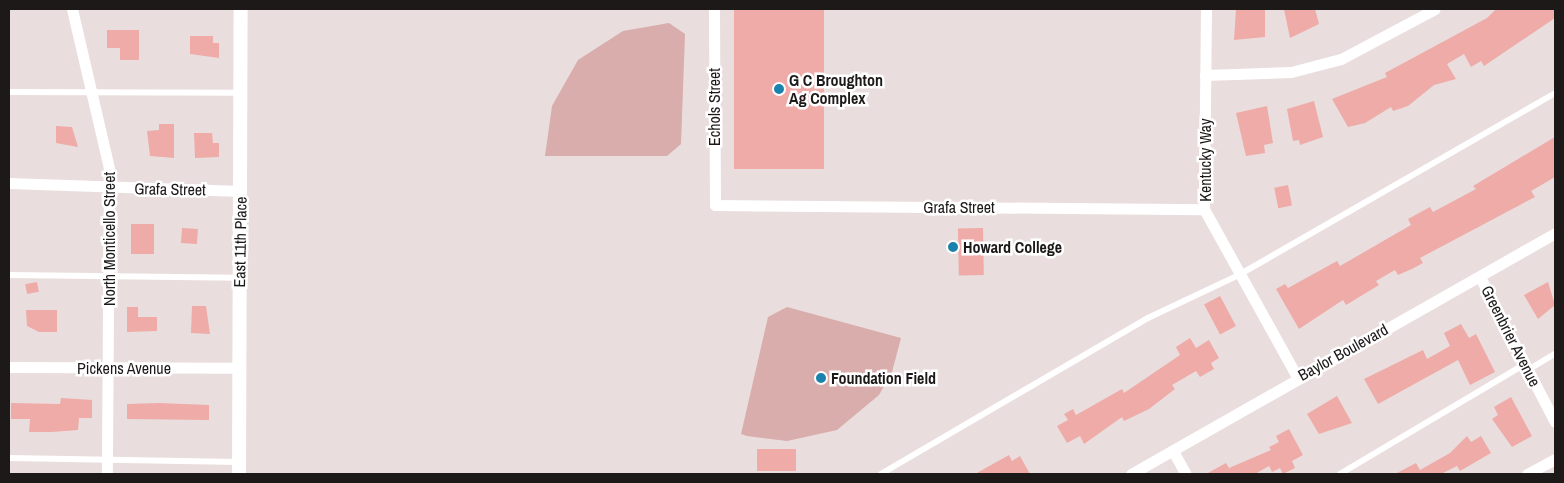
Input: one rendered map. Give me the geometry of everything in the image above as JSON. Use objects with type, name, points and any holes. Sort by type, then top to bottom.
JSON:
[{"type":"street","name":"North Monticello Street","points":[[72,9],[92,93],[110,188],[107,474]]},
{"type":"street","name":"East 11th Place","points":[[239,468],[241,9]]},
{"type":"street","name":"Echols Street","points":[[714,9],[715,205]]},
{"type":"street","name":"Kentucky Way","points":[[1206,9],[1204,209],[1238,274],[1297,377]]},
{"type":"street","points":[[1205,75],[1291,72],[1341,59],[1435,9]]},
{"type":"street","name":"Grafa Street","points":[[9,183],[110,188],[241,191]]},
{"type":"street","name":"Grafa Street","points":[[715,205],[1204,209]]},
{"type":"street","name":"Baylor Boulevard","points":[[1131,474],[1297,377],[1480,277],[1555,233]]},
{"type":"street","name":"Greenbrier Avenue","points":[[1480,277],[1555,422]]},
{"type":"street","name":"Pickens Avenue","points":[[9,367],[239,368]]},
{"type":"street","points":[[1173,451],[1186,474]]},
{"type":"street","points":[[1528,474],[1555,460]]},
{"type":"lane","points":[[9,92],[241,93]]},
{"type":"lane","points":[[881,474],[1148,318],[1238,274],[1555,93]]},
{"type":"lane","points":[[9,275],[240,278]]},
{"type":"lane","points":[[1340,474],[1527,367],[1555,354]]},
{"type":"lane","points":[[9,458],[107,460],[239,468]]},
{"type":"shaded area","points":[[669,23],[685,34],[681,144],[667,156],[545,156],[552,106],[578,60],[623,31]]},
{"type":"shaded area","name":"Foundation Field","points":[[787,307],[901,338],[892,372],[879,395],[837,430],[787,441],[741,434],[768,317]]},
{"type":"building","name":"G C Broughton Ag Complex","points":[[734,9],[824,9],[824,169],[734,169]]},
{"type":"building","points":[[1236,9],[1265,9],[1265,37],[1234,40]]},
{"type":"building","points":[[1284,9],[1315,9],[1319,24],[1290,38]]},
{"type":"building","points":[[1496,9],[1555,9],[1555,18],[1484,66],[1481,61],[1471,67],[1464,54],[1447,64],[1456,79],[1434,85],[1408,106],[1393,111],[1391,107],[1365,123],[1348,127],[1332,99],[1387,77],[1385,73],[1487,18]]},
{"type":"building","points":[[107,30],[139,30],[139,60],[120,60],[120,48],[107,48]]},
{"type":"building","points":[[190,36],[213,36],[213,43],[219,43],[219,58],[190,54]]},
{"type":"building","points":[[1314,101],[1323,137],[1300,145],[1299,140],[1293,141],[1287,109]]},
{"type":"building","points":[[1267,106],[1273,143],[1264,145],[1265,153],[1246,156],[1236,113]]},
{"type":"building","points":[[159,124],[174,124],[174,158],[150,156],[147,131],[159,130]]},
{"type":"building","points":[[56,126],[72,127],[78,147],[56,143]]},
{"type":"building","points":[[194,133],[212,133],[213,143],[219,143],[219,157],[195,158]]},
{"type":"building","points":[[1555,137],[1555,177],[1531,191],[1535,197],[1420,258],[1423,263],[1412,269],[1398,275],[1395,270],[1376,281],[1379,285],[1346,305],[1343,300],[1299,329],[1276,289],[1285,284],[1288,288],[1337,261],[1340,266],[1411,225],[1408,219],[1430,207],[1433,212],[1476,189],[1473,186]]},
{"type":"building","points":[[1288,185],[1292,206],[1278,208],[1274,188]]},
{"type":"building","points":[[131,224],[154,224],[154,254],[131,254]]},
{"type":"building","points":[[182,228],[198,229],[197,244],[181,243]]},
{"type":"building","points":[[958,228],[983,228],[984,275],[959,275]]},
{"type":"building","points":[[37,282],[39,292],[27,294],[25,284]]},
{"type":"building","points":[[1548,282],[1555,305],[1538,319],[1524,295]]},
{"type":"building","points":[[1220,296],[1236,326],[1220,334],[1204,304]]},
{"type":"building","points":[[192,306],[206,306],[210,334],[191,333]]},
{"type":"building","points":[[127,307],[138,307],[138,317],[157,317],[157,331],[127,332]]},
{"type":"building","points":[[26,310],[57,310],[57,332],[39,332],[27,326]]},
{"type":"building","points":[[1461,324],[1469,338],[1476,334],[1495,372],[1470,385],[1458,360],[1378,404],[1364,379],[1423,350],[1427,359],[1450,346],[1444,333]]},
{"type":"building","points":[[1190,338],[1196,348],[1209,340],[1219,358],[1211,363],[1214,369],[1200,377],[1196,371],[1172,385],[1175,389],[1149,409],[1124,421],[1122,417],[1084,444],[1080,436],[1067,443],[1057,426],[1068,420],[1064,414],[1073,409],[1076,415],[1122,389],[1124,393],[1180,355],[1176,347]]},
{"type":"building","points":[[1337,396],[1352,423],[1319,434],[1307,414]]},
{"type":"building","points":[[1511,397],[1532,436],[1512,447],[1492,419],[1498,415],[1494,407]]},
{"type":"building","points":[[61,398],[92,400],[92,418],[79,418],[78,430],[52,432],[29,432],[30,419],[11,419],[11,403],[60,404]]},
{"type":"building","points":[[127,404],[209,405],[209,420],[127,419]]},
{"type":"building","points":[[1289,429],[1303,455],[1292,461],[1295,468],[1283,474],[1280,468],[1272,472],[1269,466],[1255,474],[1206,474],[1226,463],[1229,468],[1271,450],[1269,447],[1279,442],[1276,436]]},
{"type":"building","points":[[1467,436],[1471,442],[1481,436],[1491,453],[1460,471],[1457,466],[1441,474],[1395,474],[1416,463],[1420,470],[1450,453]]},
{"type":"building","points":[[757,449],[796,449],[796,471],[757,471]]},
{"type":"building","points":[[1009,455],[1012,461],[1020,456],[1030,474],[975,474]]},
{"type":"place","name":"G C Broughton Ag Complex","points":[[779,89]]},
{"type":"place","name":"Howard College","points":[[953,247]]},
{"type":"place","name":"Foundation Field","points":[[821,378]]}]
